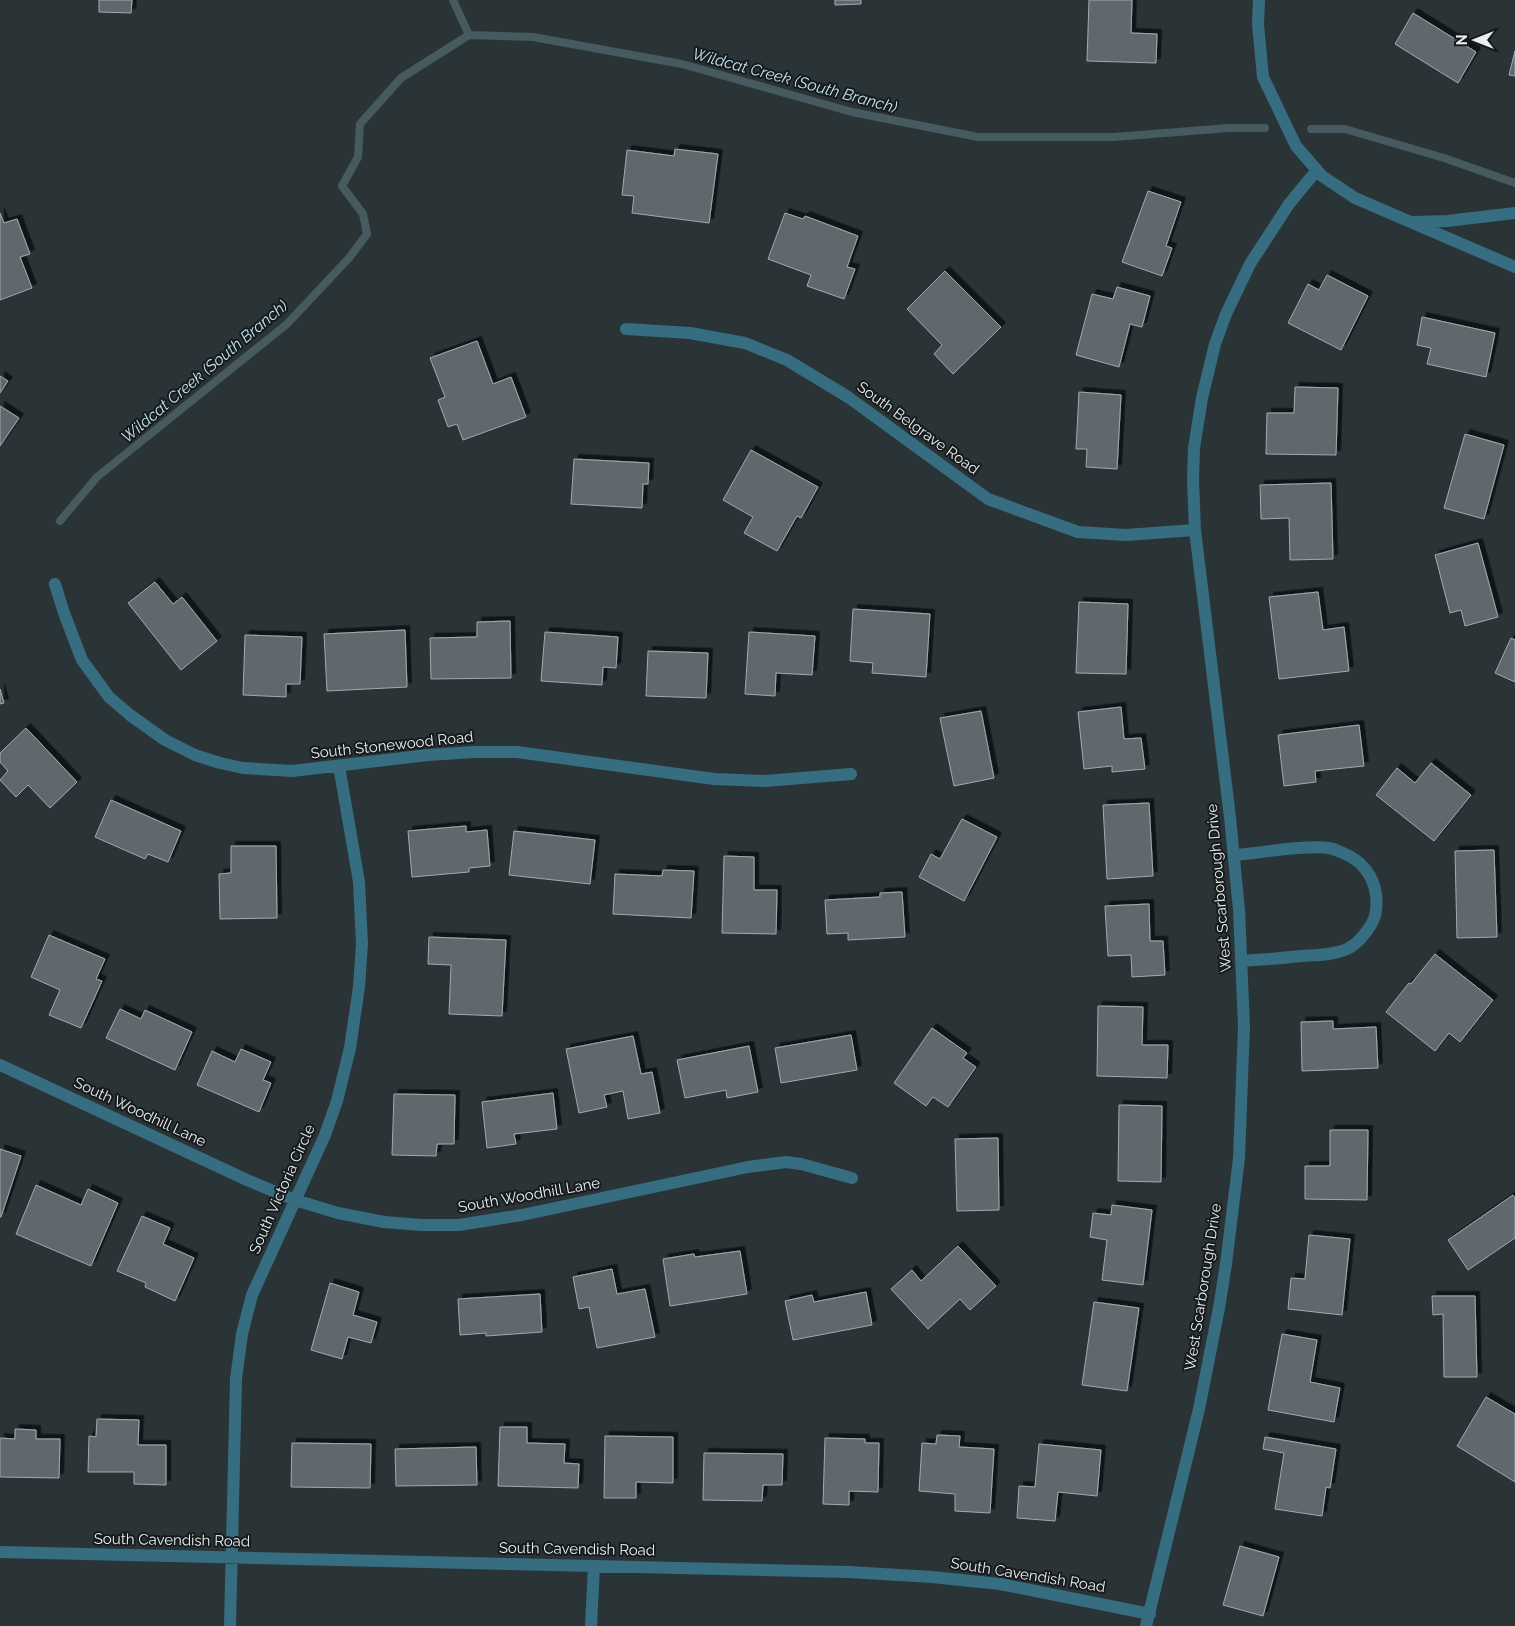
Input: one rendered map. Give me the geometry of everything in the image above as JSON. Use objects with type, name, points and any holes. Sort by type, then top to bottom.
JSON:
[{"type":"street","points":[[1259,0],[1258,24],[1263,76],[1296,146],[1322,176],[1355,198],[1515,267]]},
{"type":"street","name":"West Scarborough Drive","points":[[1148,1620],[1199,1409],[1219,1308],[1239,1149],[1244,1026],[1234,856],[1195,530],[1194,448],[1202,398],[1226,314],[1250,264],[1289,204],[1317,170]]},
{"type":"street","points":[[1413,222],[1446,221],[1515,213]]},
{"type":"street","name":"South Belgrave Road","points":[[626,329],[690,333],[745,343],[787,360],[848,397],[988,499],[1078,532],[1126,535],[1195,530]]},
{"type":"street","name":"South Stonewood Road","points":[[55,584],[82,660],[110,697],[130,715],[165,740],[196,755],[220,763],[243,768],[292,771],[428,755],[517,752],[714,779],[765,781],[852,774]]},
{"type":"street","name":"South Victoria Circle","points":[[230,1626],[236,1379],[242,1334],[252,1295],[325,1135],[337,1100],[350,1048],[359,986],[362,944],[359,882],[339,766]]},
{"type":"street","points":[[1234,856],[1305,848],[1330,848],[1352,857],[1364,866],[1373,881],[1377,898],[1376,914],[1368,930],[1349,948],[1332,954],[1241,962]]},
{"type":"street","name":"South Woodhill Lane","points":[[0,1065],[294,1200],[338,1213],[384,1222],[421,1226],[458,1225],[522,1215],[748,1167],[786,1162],[802,1164],[852,1178]]},
{"type":"street","name":"South Cavendish Road","points":[[0,1552],[849,1572],[932,1577],[1000,1584],[1058,1594],[1148,1620]]},
{"type":"street","points":[[591,1626],[594,1566]]},
{"type":"building","points":[[99,0],[132,0],[131,13],[99,12]]},
{"type":"building","points":[[835,0],[861,0],[861,4],[835,5]]},
{"type":"building","points":[[1089,0],[1132,0],[1131,33],[1157,34],[1156,63],[1087,61]]},
{"type":"building","points":[[1413,13],[1476,52],[1458,83],[1395,44]]},
{"type":"building","points":[[1515,51],[1515,76],[1509,75]]},
{"type":"building","points":[[675,149],[718,154],[709,223],[632,213],[634,196],[622,195],[627,150],[674,156]]},
{"type":"building","points":[[1148,191],[1181,202],[1166,246],[1172,248],[1162,276],[1122,262]]},
{"type":"building","points":[[0,213],[4,223],[17,219],[30,254],[20,257],[32,288],[0,300]]},
{"type":"building","points":[[785,213],[803,219],[805,216],[858,236],[847,267],[855,269],[844,299],[807,286],[811,275],[768,259]]},
{"type":"building","points":[[945,271],[1001,327],[953,374],[934,354],[942,345],[907,309]]},
{"type":"building","points":[[1327,275],[1368,296],[1341,350],[1288,323],[1308,284],[1319,290]]},
{"type":"building","points":[[1117,287],[1150,296],[1142,327],[1130,324],[1119,367],[1076,355],[1092,294],[1113,299]]},
{"type":"building","points":[[1422,317],[1495,333],[1486,377],[1427,364],[1431,348],[1417,345]]},
{"type":"building","points":[[477,341],[493,384],[511,377],[526,417],[463,440],[457,424],[448,427],[438,400],[445,397],[430,358]]},
{"type":"building","points":[[0,376],[8,381],[0,393]]},
{"type":"building","points":[[1295,387],[1338,388],[1336,455],[1266,454],[1267,413],[1294,413]]},
{"type":"building","points":[[1079,392],[1121,395],[1117,469],[1086,467],[1087,449],[1076,449]]},
{"type":"building","points":[[0,406],[19,418],[0,446]]},
{"type":"building","points":[[1465,434],[1504,445],[1484,519],[1444,508]]},
{"type":"building","points":[[751,450],[818,487],[801,518],[797,516],[777,551],[744,533],[753,517],[723,500]]},
{"type":"building","points":[[574,459],[649,463],[648,484],[643,484],[642,508],[571,504]]},
{"type":"building","points":[[1331,483],[1333,559],[1290,560],[1289,518],[1261,519],[1260,485]]},
{"type":"building","points":[[1478,543],[1498,617],[1465,626],[1461,610],[1450,613],[1435,555]]},
{"type":"building","points":[[155,582],[173,604],[182,597],[217,641],[181,670],[128,603]]},
{"type":"building","points":[[1318,592],[1323,630],[1344,627],[1349,671],[1279,679],[1269,597]]},
{"type":"building","points":[[1079,602],[1128,604],[1126,674],[1076,673]]},
{"type":"building","points":[[853,609],[930,614],[926,677],[872,673],[873,663],[850,661]]},
{"type":"building","points":[[510,621],[511,678],[431,679],[430,638],[477,637],[477,622]]},
{"type":"building","points":[[405,630],[407,687],[327,691],[324,634]]},
{"type":"building","points":[[545,632],[618,637],[616,668],[603,667],[602,685],[541,681]]},
{"type":"building","points":[[749,632],[815,636],[812,675],[776,673],[775,696],[745,694]]},
{"type":"building","points":[[245,635],[302,637],[300,684],[286,684],[286,697],[243,695]]},
{"type":"building","points":[[1511,638],[1515,640],[1515,682],[1495,673]]},
{"type":"building","points":[[648,651],[708,653],[706,698],[646,696]]},
{"type":"building","points":[[0,689],[4,703],[0,704]]},
{"type":"building","points":[[1121,707],[1124,739],[1141,738],[1145,769],[1112,772],[1112,766],[1084,769],[1078,712]]},
{"type":"building","points":[[981,711],[994,778],[954,786],[940,718]]},
{"type":"building","points":[[1359,725],[1364,766],[1315,771],[1316,782],[1284,786],[1278,735]]},
{"type":"building","points":[[26,728],[77,782],[50,808],[28,785],[16,797],[0,780],[8,771],[0,762],[0,753]]},
{"type":"building","points":[[1431,763],[1471,795],[1434,841],[1376,795],[1397,768],[1415,783]]},
{"type":"building","points":[[111,800],[181,831],[168,862],[148,854],[145,859],[95,837]]},
{"type":"building","points":[[1149,803],[1153,876],[1107,879],[1103,805]]},
{"type":"building","points":[[962,819],[997,837],[964,901],[919,877],[931,854],[940,859]]},
{"type":"building","points":[[466,826],[466,832],[487,830],[490,866],[469,868],[469,872],[412,877],[408,831]]},
{"type":"building","points":[[514,831],[595,840],[590,884],[509,875]]},
{"type":"building","points":[[231,846],[276,846],[277,918],[220,919],[219,874],[231,873]]},
{"type":"building","points":[[1494,850],[1497,937],[1457,938],[1455,851]]},
{"type":"building","points":[[724,856],[754,857],[754,890],[777,890],[776,934],[722,933]]},
{"type":"building","points":[[663,870],[694,871],[691,918],[613,914],[615,874],[662,876]]},
{"type":"building","points":[[902,892],[905,937],[848,940],[848,933],[827,934],[825,900],[880,897],[880,893]]},
{"type":"building","points":[[1149,904],[1150,941],[1163,941],[1165,975],[1132,977],[1131,955],[1108,956],[1105,906]]},
{"type":"building","points":[[49,935],[105,959],[96,979],[102,981],[81,1028],[49,1015],[60,990],[31,977]]},
{"type":"building","points":[[429,937],[506,940],[502,1016],[449,1014],[451,965],[428,964]]},
{"type":"building","points":[[1435,954],[1493,1000],[1460,1042],[1449,1033],[1435,1051],[1386,1012]]},
{"type":"building","points":[[1098,1006],[1143,1007],[1142,1045],[1168,1045],[1167,1078],[1097,1076]]},
{"type":"building","points":[[120,1009],[141,1019],[145,1010],[192,1032],[175,1070],[106,1038]]},
{"type":"building","points":[[1333,1021],[1333,1029],[1376,1027],[1378,1068],[1302,1071],[1301,1022]]},
{"type":"building","points":[[932,1028],[967,1053],[963,1058],[976,1067],[948,1107],[933,1097],[926,1106],[894,1083]]},
{"type":"building","points":[[851,1035],[857,1070],[781,1083],[775,1048]]},
{"type":"building","points":[[633,1036],[641,1074],[652,1072],[660,1113],[628,1119],[623,1091],[604,1095],[607,1107],[579,1113],[566,1049]]},
{"type":"building","points":[[749,1046],[758,1092],[727,1098],[726,1090],[685,1098],[677,1060]]},
{"type":"building","points":[[241,1049],[271,1062],[263,1080],[271,1083],[259,1112],[197,1085],[212,1051],[235,1062]]},
{"type":"building","points":[[553,1093],[557,1129],[514,1134],[516,1144],[487,1148],[482,1102]]},
{"type":"building","points":[[394,1094],[455,1095],[454,1144],[437,1144],[436,1156],[392,1155]]},
{"type":"building","points":[[1119,1105],[1162,1106],[1161,1182],[1118,1181]]},
{"type":"building","points":[[1330,1130],[1368,1130],[1367,1200],[1305,1199],[1305,1166],[1330,1166]]},
{"type":"building","points":[[998,1138],[999,1210],[957,1211],[955,1139]]},
{"type":"building","points":[[0,1149],[21,1156],[1,1217],[0,1217]]},
{"type":"building","points":[[36,1185],[81,1205],[88,1189],[118,1203],[91,1266],[16,1234]]},
{"type":"building","points":[[1513,1195],[1515,1198],[1515,1238],[1468,1270],[1448,1240]]},
{"type":"building","points":[[1112,1205],[1152,1210],[1143,1285],[1102,1280],[1107,1240],[1090,1237],[1093,1213],[1111,1215]]},
{"type":"building","points":[[142,1216],[170,1228],[163,1244],[194,1258],[175,1301],[145,1287],[146,1283],[117,1271]]},
{"type":"building","points":[[1309,1235],[1350,1239],[1342,1315],[1288,1309],[1291,1278],[1305,1279]]},
{"type":"building","points":[[958,1246],[996,1286],[970,1310],[960,1299],[928,1329],[891,1289],[912,1270],[921,1281]]},
{"type":"building","points":[[740,1251],[747,1294],[670,1306],[663,1259],[694,1254],[695,1257]]},
{"type":"building","points":[[612,1269],[617,1294],[645,1289],[655,1337],[597,1348],[589,1307],[579,1309],[573,1277]]},
{"type":"building","points":[[330,1283],[359,1292],[353,1315],[377,1322],[371,1343],[348,1337],[342,1359],[311,1350]]},
{"type":"building","points":[[866,1292],[872,1325],[793,1340],[785,1301],[812,1295],[814,1302]]},
{"type":"building","points":[[540,1294],[542,1332],[486,1336],[486,1333],[460,1335],[458,1299]]},
{"type":"building","points":[[1432,1296],[1475,1296],[1477,1377],[1444,1377],[1443,1314],[1433,1315]]},
{"type":"building","points":[[1094,1302],[1139,1308],[1127,1391],[1082,1385]]},
{"type":"building","points":[[1282,1334],[1317,1340],[1310,1382],[1340,1388],[1334,1422],[1268,1410]]},
{"type":"building","points":[[1486,1397],[1515,1414],[1515,1482],[1457,1446]]},
{"type":"building","points":[[97,1419],[139,1420],[138,1445],[166,1445],[166,1485],[134,1484],[134,1472],[88,1472],[89,1436],[96,1437]]},
{"type":"building","points":[[500,1427],[527,1427],[527,1443],[565,1444],[564,1463],[579,1464],[578,1488],[498,1486]]},
{"type":"building","points":[[15,1429],[36,1430],[36,1439],[60,1439],[59,1478],[0,1477],[0,1438],[15,1439]]},
{"type":"building","points":[[937,1435],[960,1436],[959,1447],[994,1449],[990,1513],[955,1511],[955,1494],[919,1491],[922,1443],[936,1444]]},
{"type":"building","points":[[605,1436],[673,1437],[673,1483],[636,1482],[636,1498],[604,1498]]},
{"type":"building","points":[[1265,1437],[1336,1449],[1330,1488],[1326,1487],[1322,1516],[1275,1509],[1284,1453],[1263,1449]]},
{"type":"building","points":[[825,1438],[865,1439],[865,1443],[879,1443],[878,1492],[849,1491],[849,1505],[823,1504]]},
{"type":"building","points":[[292,1443],[371,1444],[370,1488],[291,1487]]},
{"type":"building","points":[[1039,1444],[1101,1450],[1097,1496],[1058,1492],[1055,1521],[1017,1518],[1019,1486],[1035,1487]]},
{"type":"building","points":[[476,1447],[477,1485],[396,1486],[395,1449]]},
{"type":"building","points":[[704,1453],[783,1454],[782,1485],[763,1485],[762,1501],[703,1500]]},
{"type":"building","points":[[1240,1546],[1279,1557],[1263,1616],[1223,1605]]},
{"type":"waterway","name":"Wildcat Creek (South Branch)","points":[[453,0],[469,35],[533,37],[682,64],[852,112],[978,137],[1114,137],[1229,128],[1265,128]]},
{"type":"waterway","name":"Wildcat Creek (South Branch)","points":[[60,521],[97,477],[287,324],[349,258],[367,234],[363,214],[342,186],[358,157],[360,124],[401,78],[469,35]]},
{"type":"waterway","name":"Wildcat Creek (South Branch)","points":[[1311,129],[1345,129],[1444,158],[1515,183]]}]
